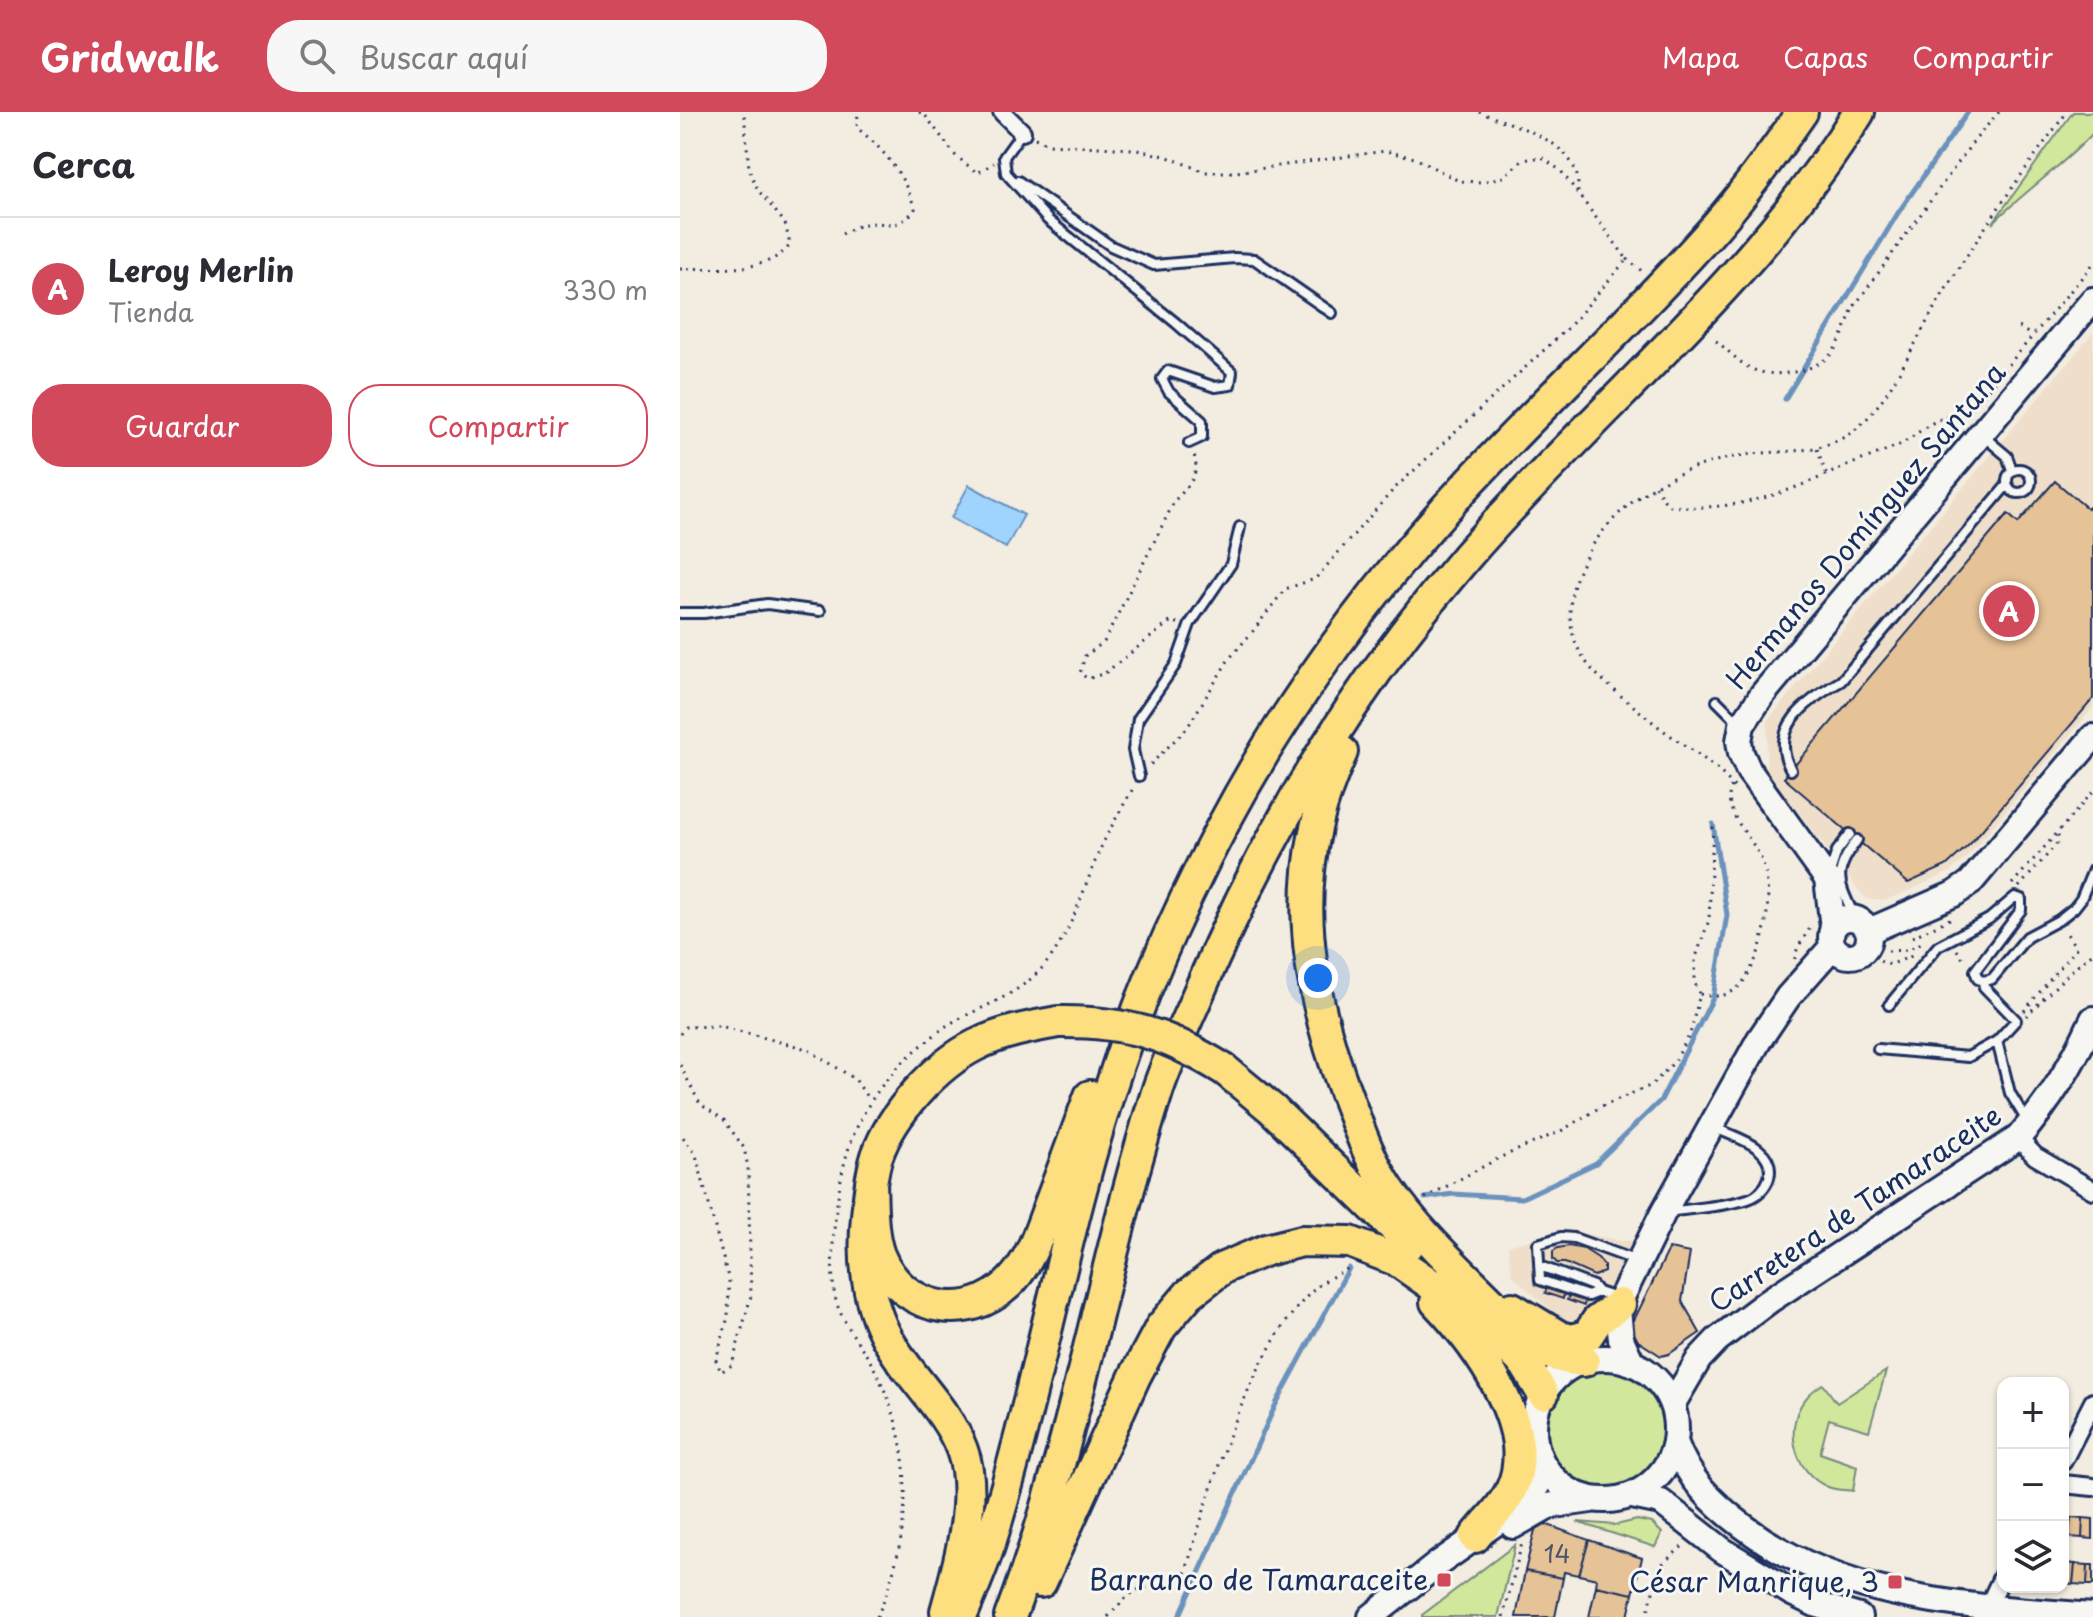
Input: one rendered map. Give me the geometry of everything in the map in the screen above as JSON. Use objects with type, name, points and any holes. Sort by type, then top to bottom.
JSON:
[{"type":"highway","points":[[871,1182],[878,1253],[888,1272],[907,1294],[934,1305],[962,1308],[993,1296],[1017,1274],[1035,1245],[1101,1067],[1185,868],[1306,687],[1380,586],[1465,486],[1703,242],[1765,165],[1802,112]]},
{"type":"highway","points":[[1010,1617],[1046,1515],[1124,1201],[1160,1083],[1249,882],[1294,801],[1349,711],[1412,622],[1522,496],[1741,271],[1800,197],[1859,112]]},
{"type":"highway","points":[[1412,622],[1395,667],[1346,743],[1328,781],[1309,861],[1306,909],[1308,951],[1320,1011],[1365,1146],[1387,1186],[1414,1224],[1525,1364],[1543,1394]]},
{"type":"highway","points":[[961,1617],[989,1547],[1022,1432],[1079,1198],[1118,1064],[1160,958],[1197,878],[1266,750]]},
{"type":"highway","points":[[944,1617],[962,1543],[968,1479],[962,1451],[949,1426],[885,1334],[870,1294],[865,1260],[871,1182],[878,1154],[904,1108],[936,1072],[976,1045],[1015,1030],[1058,1022],[1124,1025],[1195,1051],[1225,1070],[1272,1109],[1472,1299]]},
{"type":"highway","points":[[1025,1617],[1161,1327],[1189,1294],[1223,1268],[1266,1250],[1302,1241],[1350,1242],[1396,1260],[1472,1299],[1508,1306],[1560,1337],[1572,1340],[1588,1335],[1614,1301]]},
{"type":"highway","points":[[1396,1260],[1451,1317],[1478,1351],[1491,1372],[1513,1428],[1519,1456],[1518,1472],[1504,1504],[1475,1537]]},
{"type":"highway","points":[[1472,1299],[1472,1295],[1542,1352],[1557,1358],[1585,1360]]},
{"type":"main road","name":"Hermanos Domínguez Santana","points":[[1841,928],[1827,879],[1740,783],[1739,741],[1742,725],[1762,695],[2093,300]]},
{"type":"main road","points":[[1585,1360],[1614,1301],[1774,1016],[1807,977],[1841,928],[1954,894],[1970,883],[2093,737]]},
{"type":"main road","name":"Carretera de Tamaraceite","points":[[1672,1405],[1699,1359],[1717,1340],[1770,1300],[2024,1132],[2049,1103],[2069,1070],[2093,1019]]},
{"type":"main road","points":[[1614,1301],[1621,1339],[1632,1363]]},
{"type":"main road","points":[[1371,1617],[1531,1495],[1537,1486],[1541,1462],[1534,1435],[1535,1413],[1543,1394],[1567,1371],[1585,1360],[1604,1358],[1632,1363],[1665,1389],[1676,1421],[1675,1442],[1671,1458],[1648,1485],[1632,1496],[1617,1500],[1548,1506],[1444,1569],[1424,1577]]},
{"type":"main road","points":[[1675,1442],[1694,1481],[1719,1508],[1773,1549],[1826,1573],[1873,1587],[1985,1612],[2093,1616]]},
{"type":"main road","points":[[1541,1462],[1564,1488],[1592,1500]]},
{"type":"main road","points":[[1632,1496],[1661,1502],[1699,1532],[1814,1610],[1859,1617]]},
{"type":"street","points":[[1002,112],[1022,132]]},
{"type":"street","points":[[2024,1132],[2035,1156],[2093,1190]]},
{"type":"street","points":[[2069,1449],[2093,1402]]},
{"type":"street","points":[[2069,1485],[2093,1487]]},
{"type":"street","points":[[1985,1612],[1997,1587]]},
{"type":"lane","points":[[1022,132],[1004,157],[1006,173],[1048,220],[1232,372],[1230,385],[1215,387],[1168,371],[1162,379],[1169,392],[1202,421],[1202,437],[1189,443]]},
{"type":"lane","points":[[1006,173],[1111,246],[1154,265],[1254,259],[1332,313]]},
{"type":"lane","points":[[1982,434],[2007,456],[2012,470]]},
{"type":"lane","points":[[1791,770],[1783,758],[1788,724],[1807,703],[1841,681],[2007,485],[2007,477],[2012,470],[2028,472],[2031,479],[2030,487],[2024,493],[2016,494],[2007,485]]},
{"type":"lane","points":[[1139,776],[1133,750],[1138,719],[1176,664],[1190,624],[1231,564],[1240,527]]},
{"type":"lane","points":[[680,613],[704,613],[767,604],[820,611]]},
{"type":"lane","points":[[1717,701],[1742,725]]},
{"type":"lane","points":[[1827,879],[1837,851],[1854,837],[1842,863],[1839,879],[1841,928]]},
{"type":"lane","points":[[1889,1005],[1938,946],[1989,919],[2015,897],[2021,899],[2021,910],[1975,971],[1978,979],[1992,979],[2027,937],[2059,920],[2081,899],[2093,870]]},
{"type":"lane","points":[[1878,1049],[1968,1057],[1997,1041],[2016,1020],[1984,987],[1983,981]]},
{"type":"lane","points":[[1997,1041],[2024,1132]]},
{"type":"lane","points":[[1663,1213],[1751,1199],[1766,1186],[1771,1170],[1759,1148],[1711,1127]]},
{"type":"lane","points":[[1614,1301],[1540,1280],[1538,1244],[1561,1237],[1588,1242],[1638,1262]]},
{"type":"path","points":[[680,269],[760,265],[780,257],[790,245],[785,223],[758,190],[749,169],[744,112]]},
{"type":"path","points":[[842,234],[862,225],[906,222],[915,209],[907,184],[880,147],[857,128],[858,112]]},
{"type":"path","points":[[919,112],[925,115],[955,155],[977,173],[1004,157]]},
{"type":"path","points":[[1479,112],[1538,136],[1563,152],[1576,173],[1579,195]]},
{"type":"path","points":[[1716,341],[1752,369],[1780,373],[1801,372],[1831,354],[1853,308],[1973,142],[1999,112]]},
{"type":"path","points":[[1700,994],[1713,998],[1726,995],[1741,985],[1755,963],[1765,916],[1768,886],[1762,861],[1729,807],[1727,793],[1740,783],[1659,727],[1599,677],[1582,656],[1573,637],[1570,604],[1573,585],[1583,562],[1603,531],[1619,513],[1655,486],[1686,471],[1718,461],[1752,454],[1817,449],[1833,443],[1868,419],[1992,215],[2067,112]]},
{"type":"path","points":[[1022,132],[1049,144],[1132,149],[1205,172],[1236,172],[1385,151],[1415,158],[1459,181],[1482,182],[1503,177],[1523,160],[1542,157],[1561,171],[1627,259],[1647,274]]},
{"type":"path","points":[[877,1617],[891,1585],[900,1540],[906,1474],[903,1446],[877,1374],[837,1304],[832,1243],[847,1155],[869,1100],[902,1061],[951,1023],[1003,998],[1034,976],[1061,943],[1103,843],[1139,776],[1187,728],[1229,659],[1285,589],[1315,579],[1394,489],[1569,327],[1627,259]]},
{"type":"path","points":[[1655,486],[1671,506],[1759,501],[1794,490],[1912,438],[1948,415],[1956,414],[1963,419],[2093,264]]},
{"type":"path","points":[[2019,327],[2032,336]]},
{"type":"path","points":[[1189,443],[1197,462],[1191,485],[1175,500],[1104,642],[1085,656],[1080,673],[1088,679],[1105,673],[1170,622],[1190,624]]},
{"type":"path","points":[[1817,449],[1827,475]]},
{"type":"path","points":[[2008,889],[2092,795]]},
{"type":"path","points":[[1425,1198],[1499,1158],[1561,1131],[1602,1106],[1652,1085],[1675,1061],[1690,1034],[1700,994],[1695,983],[1695,960],[1709,920],[1713,824]]},
{"type":"path","points":[[2015,897],[2015,892],[2056,845],[2060,829]]},
{"type":"path","points":[[2059,920],[2076,948],[2016,1020],[2020,1023],[2093,953]]},
{"type":"path","points":[[1807,977],[1793,957],[1808,935],[1841,928]]},
{"type":"path","points":[[2059,937],[2066,932]]},
{"type":"path","points":[[1888,951],[1907,950],[1931,938]]},
{"type":"path","points":[[1955,946],[1962,960]]},
{"type":"path","points":[[1880,961],[1890,965],[1914,955]]},
{"type":"path","points":[[680,1034],[685,1027],[720,1026],[807,1049],[855,1079],[869,1100]]},
{"type":"path","points":[[680,1065],[700,1104],[724,1120],[744,1148],[748,1167],[751,1296],[732,1365],[721,1372],[716,1360],[728,1317],[729,1281],[696,1155],[680,1133]]},
{"type":"path","points":[[1108,1617],[1131,1592],[1150,1585],[1176,1587],[1183,1580],[1208,1498],[1259,1364],[1300,1305],[1318,1286],[1349,1268]]},
{"type":"path","points":[[1503,1617],[1522,1542],[1512,1526]]},
{"type":"path","points":[[1647,1617],[1659,1567],[1699,1532]]},
{"type":"shaded area","points":[[2093,333],[2093,708],[1966,858],[1950,872],[1887,900],[1870,900],[1864,897],[1766,771],[1768,720]]},
{"type":"shaded area","points":[[1565,1230],[1633,1241],[1604,1303],[1581,1333],[1512,1275],[1508,1246]]},
{"type":"green space","points":[[2073,112],[2093,112],[2093,133],[1992,224]]},
{"type":"green space","points":[[1605,1371],[1627,1376],[1647,1388],[1659,1408],[1664,1430],[1659,1452],[1647,1472],[1627,1484],[1605,1489],[1583,1484],[1563,1472],[1551,1452],[1546,1430],[1551,1408],[1563,1388],[1583,1376]]},
{"type":"green space","points":[[1886,1371],[1869,1431],[1829,1419],[1820,1453],[1857,1466],[1853,1491],[1828,1487],[1806,1471],[1799,1459],[1794,1433],[1800,1407],[1823,1384],[1837,1403]]},
{"type":"green space","points":[[1637,1520],[1652,1523],[1662,1533],[1655,1547],[1577,1522],[1616,1525]]},
{"type":"green space","points":[[1515,1545],[1498,1617],[1422,1617],[1422,1615]]},
{"type":"water","points":[[969,485],[1024,515],[1006,548],[951,518]]},
{"type":"building","points":[[2055,481],[2088,509],[2093,503],[2093,699],[1970,844],[1946,866],[1908,883],[1784,778],[2008,514],[2018,523]]},
{"type":"building","points":[[1569,1246],[1584,1249],[1598,1258],[1604,1265],[1604,1272],[1594,1276],[1565,1263],[1557,1263],[1553,1259],[1553,1251]]},
{"type":"building","points":[[1669,1249],[1690,1253],[1682,1301],[1700,1333],[1661,1356],[1638,1341],[1632,1330],[1633,1322]]},
{"type":"building","points":[[1554,1269],[1570,1274],[1563,1299],[1545,1293]]},
{"type":"building","points":[[1576,1277],[1591,1282],[1584,1306],[1567,1300]]},
{"type":"building","points":[[2071,1517],[2083,1518],[2082,1538],[2069,1537]]},
{"type":"building","points":[[2083,1518],[2093,1519],[2093,1539],[2082,1538]]},
{"type":"building","points":[[1545,1524],[1589,1540],[1579,1575],[1564,1572],[1563,1578],[1525,1571],[1535,1530]]},
{"type":"building","points":[[1589,1540],[1642,1558],[1633,1594],[1596,1586],[1597,1579],[1579,1575]]},
{"type":"building","points":[[2069,1564],[2075,1564],[2073,1584],[2069,1584]]},
{"type":"building","points":[[2075,1564],[2088,1565],[2087,1585],[2073,1584]]},
{"type":"building","points":[[2088,1565],[2093,1565],[2093,1585],[2087,1585]]},
{"type":"building","points":[[1525,1571],[1563,1578],[1555,1617],[1516,1617]]},
{"type":"building","points":[[1596,1586],[1633,1594],[1628,1617],[1589,1617]]},
{"type":"waterway","points":[[1785,399],[1898,213],[1968,112]]},
{"type":"waterway","points":[[1425,1198],[1453,1194],[1522,1198],[1596,1163],[1661,1100],[1713,998],[1727,915],[1713,824]]},
{"type":"waterway","name":"Barranco de Tamaraceite","points":[[1179,1617],[1276,1404],[1349,1268]]},
{"type":"place","name":"Leroy Merlin","points":[[2009,611]]},
{"type":"place","name":"Barranco de Tamaraceite","points":[[1444,1580]]},
{"type":"place","name":"César Manrique, 3","points":[[1895,1582]]}]
